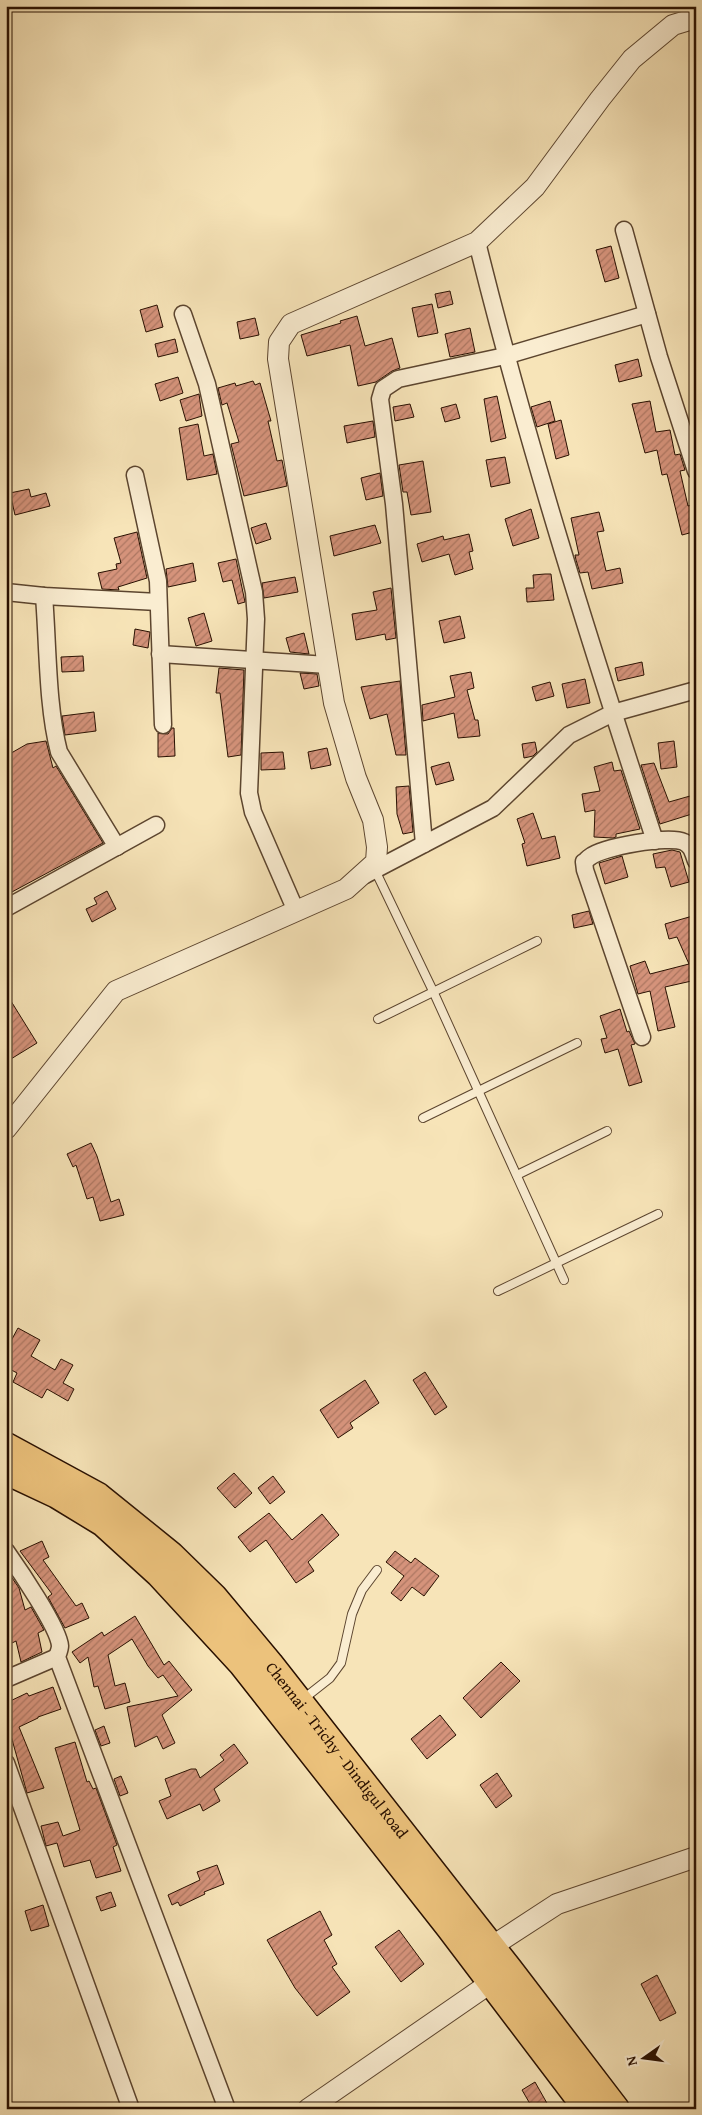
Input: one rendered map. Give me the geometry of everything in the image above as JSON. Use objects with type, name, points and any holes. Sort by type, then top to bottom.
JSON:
[{"type":"highway","name":"Chennai - Trichy - Dindigul Road","points":[[6,1446],[98,1496],[171,1555],[214,1597],[491,1947],[500,1976],[587,2109]]},
{"type":"highway","name":"Chennai - Trichy - Dindigul Road","points":[[6,1471],[57,1495],[103,1523],[159,1574],[242,1664],[500,1976],[616,2109]]},
{"type":"street","points":[[6,1129],[116,991],[346,889],[376,862],[378,846],[373,820],[356,778],[334,703],[278,359],[279,342],[291,324],[477,242],[535,187],[600,98],[632,59],[673,25],[696,18]]},
{"type":"street","points":[[624,230],[662,366],[696,471]]},
{"type":"street","points":[[477,242],[505,356],[613,712],[655,841]]},
{"type":"street","points":[[183,314],[207,384],[254,592],[256,618],[249,792],[252,812],[296,911]]},
{"type":"street","points":[[424,844],[394,504],[380,399],[383,389],[398,379],[505,356],[647,314]]},
{"type":"street","points":[[135,475],[158,581],[163,725]]},
{"type":"street","points":[[6,592],[158,602]]},
{"type":"street","points":[[44,596],[52,708],[59,752],[117,847]]},
{"type":"street","points":[[160,654],[328,665]]},
{"type":"street","points":[[354,880],[493,808],[569,735],[613,712],[696,690]]},
{"type":"street","points":[[6,908],[156,825]]},
{"type":"street","points":[[642,1037],[585,870],[584,862],[590,856],[610,849],[655,841],[682,841],[690,845],[696,861]]},
{"type":"street","points":[[6,1550],[24,1576],[56,1633],[60,1647],[57,1657],[227,2109]]},
{"type":"street","points":[[6,1679],[57,1657]]},
{"type":"street","points":[[6,1763],[131,2109]]},
{"type":"street","points":[[491,1947],[557,1904],[696,1857]]},
{"type":"street","points":[[308,2109],[500,1976]]},
{"type":"lane","points":[[375,870],[434,991],[564,1280]]},
{"type":"lane","points":[[378,1019],[537,941]]},
{"type":"lane","points":[[423,1118],[578,1043]]},
{"type":"lane","points":[[517,1175],[607,1131]]},
{"type":"lane","points":[[498,1292],[658,1214]]},
{"type":"lane","points":[[299,1702],[330,1678],[341,1662],[352,1614],[362,1590],[377,1570]]},
{"type":"building","points":[[611,246],[619,278],[605,282],[596,250]]},
{"type":"building","points":[[450,291],[453,304],[438,308],[435,294]]},
{"type":"building","points":[[432,304],[438,333],[418,337],[412,308]]},
{"type":"building","points":[[157,305],[163,327],[146,332],[140,310]]},
{"type":"building","points":[[357,316],[365,346],[392,338],[400,368],[376,382],[358,386],[350,345],[307,356],[301,335]]},
{"type":"building","points":[[255,318],[259,335],[240,339],[237,322]]},
{"type":"building","points":[[470,328],[475,352],[450,357],[445,334]]},
{"type":"building","points":[[175,339],[178,352],[158,357],[155,344]]},
{"type":"building","points":[[638,359],[642,376],[619,382],[615,365]]},
{"type":"building","points":[[178,377],[183,393],[160,401],[155,384]]},
{"type":"building","points":[[253,381],[255,385],[260,383],[271,421],[268,421],[277,461],[282,460],[287,486],[244,496],[231,444],[239,442],[227,403],[222,405],[218,388],[235,383],[236,386]]},
{"type":"building","points":[[199,394],[202,416],[186,421],[180,400]]},
{"type":"building","points":[[497,396],[506,438],[491,442],[484,399]]},
{"type":"building","points":[[550,401],[555,421],[537,427],[531,407]]},
{"type":"building","points":[[650,401],[656,432],[670,430],[675,455],[680,454],[685,470],[680,471],[688,506],[696,504],[696,522],[691,523],[693,532],[682,535],[667,474],[662,475],[657,450],[645,453],[632,404]]},
{"type":"building","points":[[410,404],[414,417],[395,421],[393,407]]},
{"type":"building","points":[[456,404],[460,418],[445,422],[441,408]]},
{"type":"building","points":[[561,420],[569,455],[556,459],[548,424]]},
{"type":"building","points":[[373,421],[375,437],[347,443],[344,426]]},
{"type":"building","points":[[198,424],[204,456],[213,454],[217,474],[187,480],[179,428]]},
{"type":"building","points":[[505,457],[510,483],[491,487],[486,460]]},
{"type":"building","points":[[423,461],[431,512],[411,515],[407,492],[403,492],[399,465]]},
{"type":"building","points":[[380,473],[383,496],[366,500],[361,478]]},
{"type":"building","points":[[29,489],[31,497],[46,493],[50,506],[15,515],[10,493]]},
{"type":"building","points":[[531,509],[539,538],[513,546],[505,519]]},
{"type":"building","points":[[599,512],[604,531],[597,532],[606,571],[620,568],[623,583],[592,589],[588,572],[580,573],[576,560],[575,555],[579,555],[571,518]]},
{"type":"building","points":[[266,523],[271,539],[256,544],[251,528]]},
{"type":"building","points":[[375,525],[381,543],[334,556],[330,536]]},
{"type":"building","points":[[137,532],[147,578],[118,587],[119,590],[102,589],[98,573],[117,569],[116,564],[121,563],[114,538]]},
{"type":"building","points":[[469,534],[473,551],[469,552],[473,569],[455,575],[449,554],[422,562],[417,544],[443,536],[444,540]]},
{"type":"building","points":[[236,559],[245,602],[238,604],[232,580],[223,582],[218,563]]},
{"type":"building","points":[[193,563],[196,581],[168,587],[166,569]]},
{"type":"building","points":[[551,574],[554,600],[527,602],[526,588],[534,588],[533,575]]},
{"type":"building","points":[[295,577],[298,592],[264,598],[262,583]]},
{"type":"building","points":[[391,588],[396,638],[386,640],[385,634],[356,640],[352,614],[377,610],[373,592]]},
{"type":"building","points":[[204,613],[212,641],[196,646],[188,618]]},
{"type":"building","points":[[460,616],[465,638],[444,643],[439,621]]},
{"type":"building","points":[[135,629],[150,632],[148,648],[133,645]]},
{"type":"building","points":[[304,633],[309,654],[290,652],[286,638]]},
{"type":"building","points":[[83,656],[84,671],[62,672],[61,657]]},
{"type":"building","points":[[642,662],[644,675],[618,681],[615,668]]},
{"type":"building","points":[[219,668],[244,670],[241,755],[228,757],[220,693],[216,693]]},
{"type":"building","points":[[471,672],[474,688],[467,690],[475,720],[478,720],[480,736],[458,738],[454,713],[423,721],[422,705],[455,697],[450,676]]},
{"type":"building","points":[[300,673],[317,674],[319,686],[304,689]]},
{"type":"building","points":[[585,679],[590,703],[567,708],[562,684]]},
{"type":"building","points":[[400,681],[406,755],[396,755],[387,714],[370,719],[361,687]]},
{"type":"building","points":[[550,682],[554,696],[536,701],[532,687]]},
{"type":"building","points":[[94,712],[96,731],[65,735],[62,716]]},
{"type":"building","points":[[174,728],[175,756],[158,757],[158,733],[168,734]]},
{"type":"building","points":[[46,741],[53,768],[56,766],[103,843],[10,893],[6,886],[6,756],[27,744]]},
{"type":"building","points":[[674,741],[677,767],[661,769],[658,743]]},
{"type":"building","points":[[535,742],[537,752],[533,756],[524,758],[522,744]]},
{"type":"building","points":[[327,748],[331,765],[311,769],[308,752]]},
{"type":"building","points":[[283,752],[285,769],[261,770],[261,753]]},
{"type":"building","points":[[449,762],[454,780],[436,785],[431,767]]},
{"type":"building","points":[[612,762],[614,771],[621,770],[640,829],[616,834],[616,837],[613,838],[594,837],[595,810],[585,812],[582,794],[600,791],[594,767]]},
{"type":"building","points":[[654,763],[669,802],[690,796],[695,813],[660,824],[641,765]]},
{"type":"building","points":[[409,786],[413,832],[403,834],[397,814],[396,787]]},
{"type":"building","points":[[533,813],[542,839],[555,836],[560,858],[527,866],[522,844],[525,843],[517,819]]},
{"type":"building","points":[[672,850],[680,852],[689,882],[671,887],[665,867],[656,868],[653,854]]},
{"type":"building","points":[[622,856],[628,877],[605,884],[599,863]]},
{"type":"building","points":[[107,891],[116,909],[92,922],[86,909],[97,904],[94,898]]},
{"type":"building","points":[[589,911],[593,924],[574,928],[572,915]]},
{"type":"building","points":[[696,915],[696,980],[665,987],[675,1027],[658,1031],[650,991],[638,994],[630,966],[645,961],[650,974],[689,964],[677,937],[669,939],[665,924]]},
{"type":"building","points":[[6,993],[37,1043],[6,1062]]},
{"type":"building","points":[[620,1009],[627,1032],[629,1031],[635,1044],[631,1045],[642,1082],[629,1086],[618,1049],[605,1053],[601,1039],[607,1038],[600,1016]]},
{"type":"building","points":[[91,1143],[97,1156],[111,1202],[119,1199],[124,1215],[100,1221],[93,1197],[87,1199],[76,1165],[73,1167],[67,1154]]},
{"type":"building","points":[[18,1328],[40,1340],[31,1356],[55,1370],[61,1359],[73,1365],[63,1383],[74,1389],[68,1401],[47,1389],[42,1398],[13,1382],[17,1373],[6,1367],[6,1350]]},
{"type":"building","points":[[425,1372],[447,1407],[435,1415],[413,1380]]},
{"type":"building","points":[[365,1380],[379,1403],[350,1423],[353,1428],[338,1438],[320,1410]]},
{"type":"building","points":[[234,1473],[252,1493],[235,1508],[217,1488]]},
{"type":"building","points":[[273,1476],[285,1492],[270,1504],[258,1488]]},
{"type":"building","points":[[269,1513],[292,1540],[322,1514],[339,1535],[308,1562],[314,1571],[296,1583],[266,1540],[250,1552],[238,1537]]},
{"type":"building","points":[[42,1541],[49,1557],[43,1560],[76,1606],[82,1603],[89,1618],[65,1628],[48,1597],[52,1594],[20,1551]]},
{"type":"building","points":[[395,1551],[411,1563],[415,1558],[439,1576],[424,1596],[412,1587],[401,1601],[391,1593],[404,1576],[386,1562]]},
{"type":"building","points":[[6,1569],[19,1588],[25,1610],[31,1607],[44,1630],[38,1633],[42,1652],[21,1662],[16,1641],[6,1646]]},
{"type":"building","points":[[135,1616],[164,1665],[169,1661],[192,1690],[162,1715],[175,1743],[163,1749],[157,1736],[135,1747],[127,1707],[178,1696],[163,1675],[158,1678],[148,1666],[132,1639],[108,1655],[115,1686],[125,1683],[130,1702],[105,1709],[98,1686],[94,1687],[88,1657],[80,1663],[72,1652],[102,1632],[104,1636]]},
{"type":"building","points":[[501,1662],[520,1681],[481,1718],[463,1698]]},
{"type":"building","points":[[53,1687],[61,1709],[38,1717],[19,1727],[44,1788],[27,1793],[6,1718],[6,1703],[27,1693],[29,1696]]},
{"type":"building","points":[[440,1715],[456,1735],[427,1759],[411,1739]]},
{"type":"building","points":[[104,1726],[110,1743],[101,1746],[95,1730]]},
{"type":"building","points":[[75,1742],[87,1782],[89,1781],[93,1789],[96,1788],[117,1845],[113,1847],[121,1871],[96,1878],[90,1860],[64,1867],[57,1843],[46,1846],[41,1826],[58,1822],[63,1836],[80,1830],[55,1748]]},
{"type":"building","points":[[234,1744],[248,1763],[214,1789],[220,1801],[203,1811],[200,1804],[167,1819],[159,1801],[171,1796],[165,1779],[191,1769],[196,1769],[200,1778],[224,1760],[220,1755]]},
{"type":"building","points":[[497,1773],[512,1796],[496,1808],[480,1785]]},
{"type":"building","points":[[121,1776],[128,1793],[120,1796],[114,1779]]},
{"type":"building","points":[[217,1865],[224,1884],[204,1892],[205,1894],[180,1906],[178,1902],[172,1905],[168,1895],[200,1880],[197,1872]]},
{"type":"building","points":[[111,1892],[116,1906],[101,1911],[96,1897]]},
{"type":"building","points":[[43,1905],[49,1926],[31,1931],[25,1911]]},
{"type":"building","points":[[320,1911],[332,1935],[324,1940],[337,1964],[332,1967],[350,1992],[317,2016],[295,1988],[267,1940]]},
{"type":"building","points":[[399,1930],[424,1964],[401,1982],[375,1947]]},
{"type":"building","points":[[657,1975],[676,2013],[660,2021],[641,1984]]},
{"type":"building","points":[[535,2082],[548,2105],[541,2109],[533,2109],[522,2090]]}]
